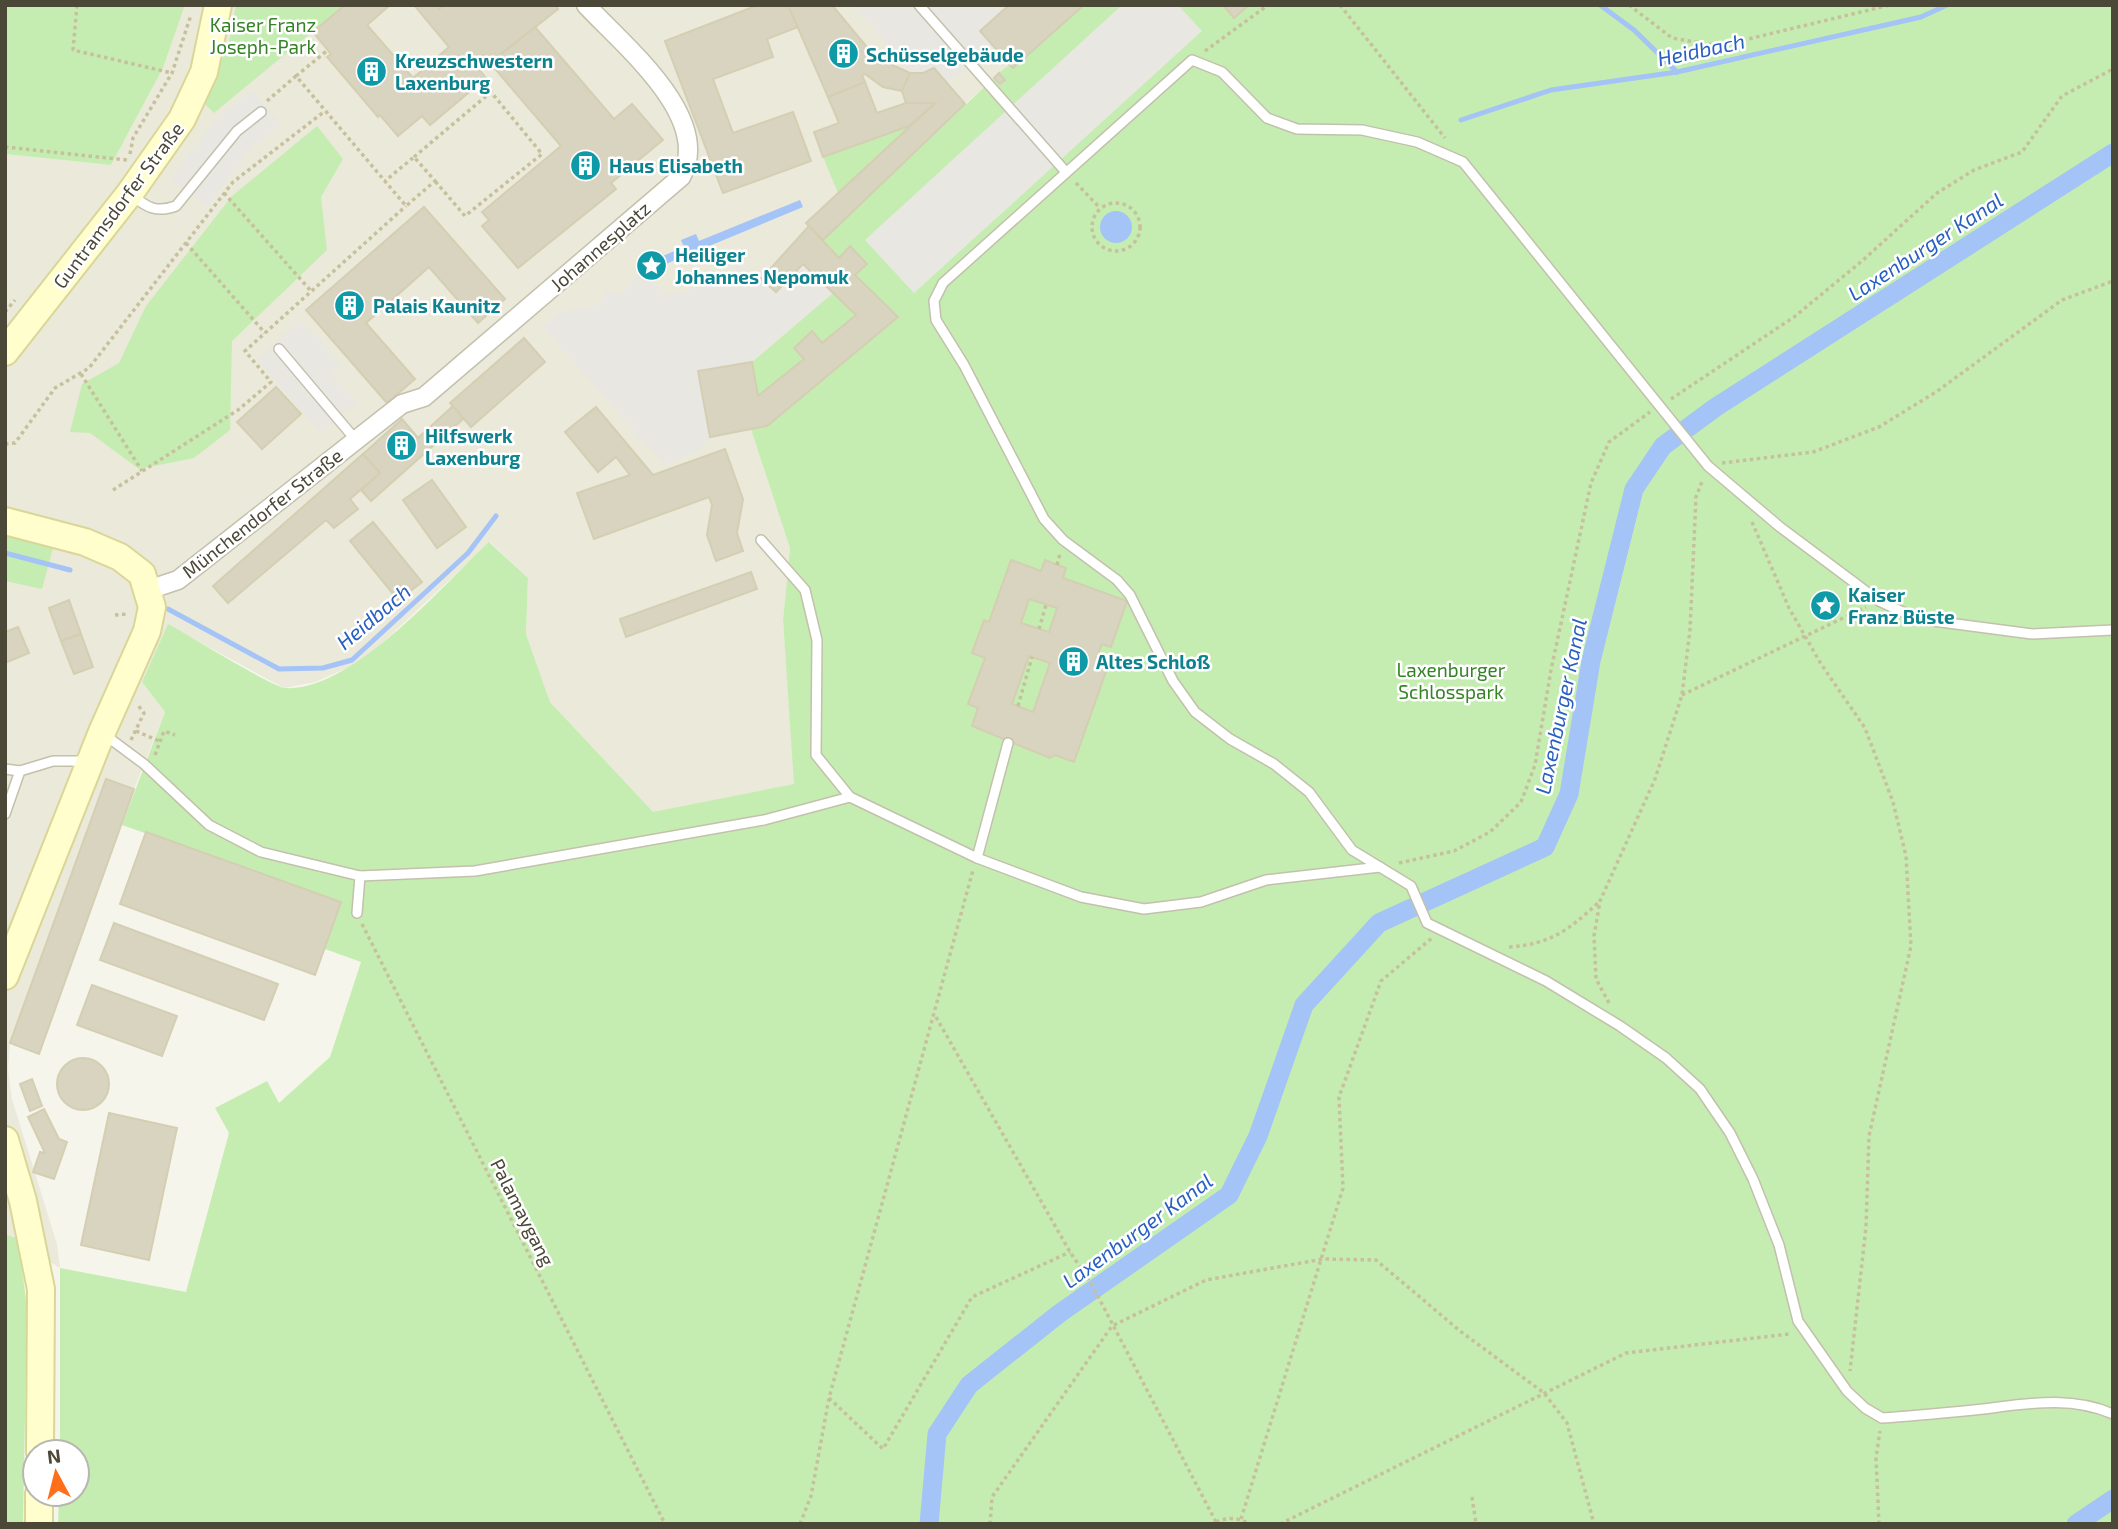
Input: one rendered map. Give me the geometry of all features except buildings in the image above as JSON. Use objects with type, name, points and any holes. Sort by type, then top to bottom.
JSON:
[{"type":"main road","name":"Guntramsdorfer Straße","points":[[5,352],[14,329],[130,193],[188,107],[205,72],[218,5]]},
{"type":"main road","points":[[5,521],[85,542],[120,557],[142,574],[152,607],[147,631],[90,761],[5,976]]},
{"type":"main road","points":[[5,1140],[23,1201],[41,1289],[40,1438]]},
{"type":"street","name":"Johannesplatz","points":[[533,304],[681,177],[690,150],[680,114],[668,94],[586,5]]},
{"type":"street","name":"Münchendorfer Straße","points":[[148,590],[178,580],[402,404],[424,397],[533,304]]},
{"type":"lane","points":[[919,5],[1065,171]]},
{"type":"lane","points":[[2113,631],[2032,634],[1918,619],[1879,601],[1747,500],[1708,466],[1463,162],[1417,142],[1362,130],[1297,129],[1267,118],[1222,72],[1192,60],[943,283],[934,301],[936,320],[964,365],[1044,519],[1063,540],[1118,580],[1130,595],[1173,681],[1195,712],[1230,738],[1273,764],[1308,792],[1352,850],[1411,886],[1427,923],[1483,948],[1620,1026],[1666,1058],[1700,1088],[1730,1133],[1754,1179],[1779,1245],[1798,1321],[1847,1391],[1864,1408],[1882,1418],[2034,1402],[2096,1407],[2113,1414]]},
{"type":"lane","points":[[130,193],[147,207],[162,211],[176,206],[237,131],[261,112]]},
{"type":"lane","points":[[279,349],[355,439]]},
{"type":"lane","points":[[761,540],[805,590],[817,640],[816,755],[850,797],[976,858],[1081,897],[1144,909],[1201,902],[1266,880],[1380,867]]},
{"type":"lane","points":[[102,732],[150,770],[209,825],[261,852],[360,876],[475,871],[765,820],[850,797]]},
{"type":"lane","points":[[976,858],[1008,743]]},
{"type":"lane","points":[[5,769],[20,771],[53,761],[90,761]]},
{"type":"lane","points":[[5,814],[20,771]]},
{"type":"lane","points":[[357,913],[360,876]]},
{"type":"path","points":[[77,5],[73,50],[172,73]]},
{"type":"path","points":[[5,147],[128,160],[133,138],[172,73],[194,5]]},
{"type":"path","points":[[1192,60],[1268,5]]},
{"type":"path","points":[[1340,5],[1463,162]]},
{"type":"path","points":[[1629,5],[1672,38],[1719,46],[1890,5]]},
{"type":"path","points":[[261,112],[266,102],[328,50]]},
{"type":"path","points":[[1380,867],[1454,851],[1490,832],[1521,802],[1535,765],[1551,670],[1591,483],[1609,442],[1635,420],[1659,407],[1794,317],[1862,261],[1937,193],[1974,170],[2022,152],[2062,96],[2113,69]]},
{"type":"path","points":[[296,76],[406,206]]},
{"type":"path","points":[[385,181],[491,92],[542,154],[465,216],[414,157]]},
{"type":"path","points":[[5,444],[15,443],[55,388],[89,368],[233,182],[325,111]]},
{"type":"path","points":[[1065,171],[1100,208]]},
{"type":"path","points":[[113,490],[238,410],[271,382],[245,351],[435,181]]},
{"type":"path","points":[[224,193],[312,291]]},
{"type":"path","points":[[1114,202],[1128,205],[1138,215],[1141,230],[1136,242],[1125,251],[1113,252],[1101,247],[1092,235],[1091,224],[1100,208],[1114,202]]},
{"type":"path","points":[[186,243],[265,334]]},
{"type":"path","points":[[1620,1026],[1596,979],[1594,936],[1601,901],[1655,779],[1682,695],[1690,630],[1696,497],[1708,466],[1735,460],[1813,452],[1879,427],[1936,392],[2062,300],[2113,281]]},
{"type":"path","points":[[81,374],[142,471]]},
{"type":"path","points":[[1747,500],[1767,563],[1804,635],[1865,728],[1893,802],[1906,856],[1911,946],[1869,1136],[1866,1227],[1847,1391]]},
{"type":"path","points":[[1682,695],[1879,601]]},
{"type":"path","points":[[1039,629],[1046,605]]},
{"type":"path","points":[[1018,706],[1032,657]]},
{"type":"path","points":[[136,731],[159,741]]},
{"type":"path","points":[[150,770],[164,731],[175,735]]},
{"type":"path","points":[[800,1524],[811,1496],[829,1398],[936,1017],[976,858]]},
{"type":"path","points":[[1483,948],[1530,946],[1567,932],[1601,901]]},
{"type":"path","name":"Palamaygang","points":[[357,913],[665,1524]]},
{"type":"path","points":[[1241,1519],[1343,1188],[1339,1097],[1381,981],[1442,930]]},
{"type":"path","points":[[936,1017],[1070,1252],[1091,1283],[1215,1523],[1227,1518],[1241,1519],[1249,1524]]},
{"type":"path","points":[[829,1398],[883,1449],[972,1297],[1070,1252]]},
{"type":"path","points":[[990,1524],[992,1497],[1112,1326],[1206,1280],[1323,1259],[1376,1260],[1460,1331],[1544,1393],[1567,1423],[1594,1524]]},
{"type":"path","points":[[1280,1524],[1626,1353],[1805,1332]]},
{"type":"path","points":[[1879,1524],[1876,1458],[1882,1418]]},
{"type":"path","points":[[1472,1497],[1476,1524]]},
{"type":"shaded area","points":[[185,5],[1084,5],[1013,68],[999,73],[965,104],[850,246],[867,264],[855,275],[898,317],[767,426],[752,430],[790,548],[783,620],[795,784],[653,813],[550,702],[526,634],[528,578],[490,542],[363,661],[315,682],[284,688],[168,625],[142,682],[165,712],[134,789],[106,779],[10,1043],[8,1069],[12,1099],[57,1244],[60,1268],[5,1234],[5,154],[111,165],[163,68]]},
{"type":"shaded area","points":[[854,5],[1009,5],[993,45],[947,83],[934,68],[912,74]]},
{"type":"shaded area","points":[[1122,5],[1178,5],[1202,31],[914,293],[865,240]]},
{"type":"shaded area","points":[[252,90],[281,124],[253,146],[207,206],[171,179],[219,115]]},
{"type":"shaded area","points":[[803,264],[834,292],[752,362],[698,371],[710,437],[702,448],[664,465],[543,327],[558,313],[599,305],[607,290],[621,296],[641,271],[667,295],[678,294],[721,278],[739,265],[776,292]]},
{"type":"shaded area","points":[[300,320],[340,363],[330,373],[356,402],[321,433],[257,360]]},
{"type":"green space","points":[[5,5],[185,5],[163,68],[111,165],[5,154]]},
{"type":"green space","name":"Kaiser Franz Joseph-Park","points":[[236,5],[345,5],[214,113],[204,103],[229,42]]},
{"type":"green space","name":"Laxenburger Schlosspark","points":[[1084,5],[2113,5],[2113,1524],[58,1524],[59,1508],[91,1508],[91,1438],[60,1438],[60,1268],[186,1292],[229,1133],[215,1108],[267,1081],[279,1103],[330,1057],[361,962],[325,949],[341,902],[122,825],[165,712],[142,682],[168,624],[277,685],[285,688],[311,685],[338,673],[395,633],[489,542],[528,578],[526,634],[550,702],[653,812],[794,784],[783,620],[790,548],[751,429],[767,426],[898,317],[855,275],[867,264],[851,247],[839,258],[823,240],[999,73],[1010,64],[1014,68]]},
{"type":"green space","points":[[317,126],[343,159],[321,197],[327,250],[232,341],[230,430],[194,458],[139,469],[90,433],[70,432],[82,384],[119,363],[146,306],[232,196]]},
{"type":"green space","points":[[909,126],[838,193],[823,157]]},
{"type":"green space","points":[[834,292],[856,315],[822,343],[812,332],[804,359],[758,396],[752,362]]},
{"type":"green space","points":[[5,535],[53,548],[42,589],[5,581]]},
{"type":"green space","points":[[5,1234],[18,1239],[27,1307],[25,1438],[21,1438],[23,1524],[5,1524]]},
{"type":"water","points":[[800,200],[803,207],[702,249],[704,254],[690,260],[687,255],[654,269],[651,261],[684,247],[681,240],[696,234],[699,241]]},
{"type":"water","points":[[1116,211],[1127,216],[1132,227],[1127,238],[1116,243],[1105,238],[1100,227],[1105,216]]},
{"type":"waterway","points":[[1600,5],[1634,30],[1677,72]]},
{"type":"waterway","name":"Heidbach","points":[[1461,120],[1551,90],[1677,72],[1921,17],[1947,5]]},
{"type":"waterway","name":"Laxenburger Kanal","points":[[929,1524],[937,1434],[969,1385],[1060,1313],[1229,1195],[1258,1136],[1304,1005],[1379,923],[1545,847],[1569,794],[1591,661],[1634,489],[1663,446],[1716,407],[2113,153]]},
{"type":"waterway","name":"Heidbach","points":[[168,609],[279,669],[323,668],[352,660],[468,553],[496,516]]},
{"type":"waterway","name":"Heidbach","points":[[5,553],[70,570]]},
{"type":"waterway","points":[[2076,1524],[2113,1499]]},
{"type":"place","name":"Schüsselgebäude","points":[[843,54]]},
{"type":"place","name":"Kreuzschwestern Laxenburg","points":[[372,71]]},
{"type":"place","name":"Haus Elisabeth","points":[[586,165]]},
{"type":"place","name":"Heiliger Johannes Nepomuk","points":[[652,265]]},
{"type":"place","name":"Palais Kaunitz","points":[[350,305]]},
{"type":"place","name":"Hilfswerk Laxenburg","points":[[402,446]]},
{"type":"place","name":"Kaiser Franz Büste","points":[[1825,605]]},
{"type":"place","name":"Altes Schloß","points":[[1073,661]]}]
